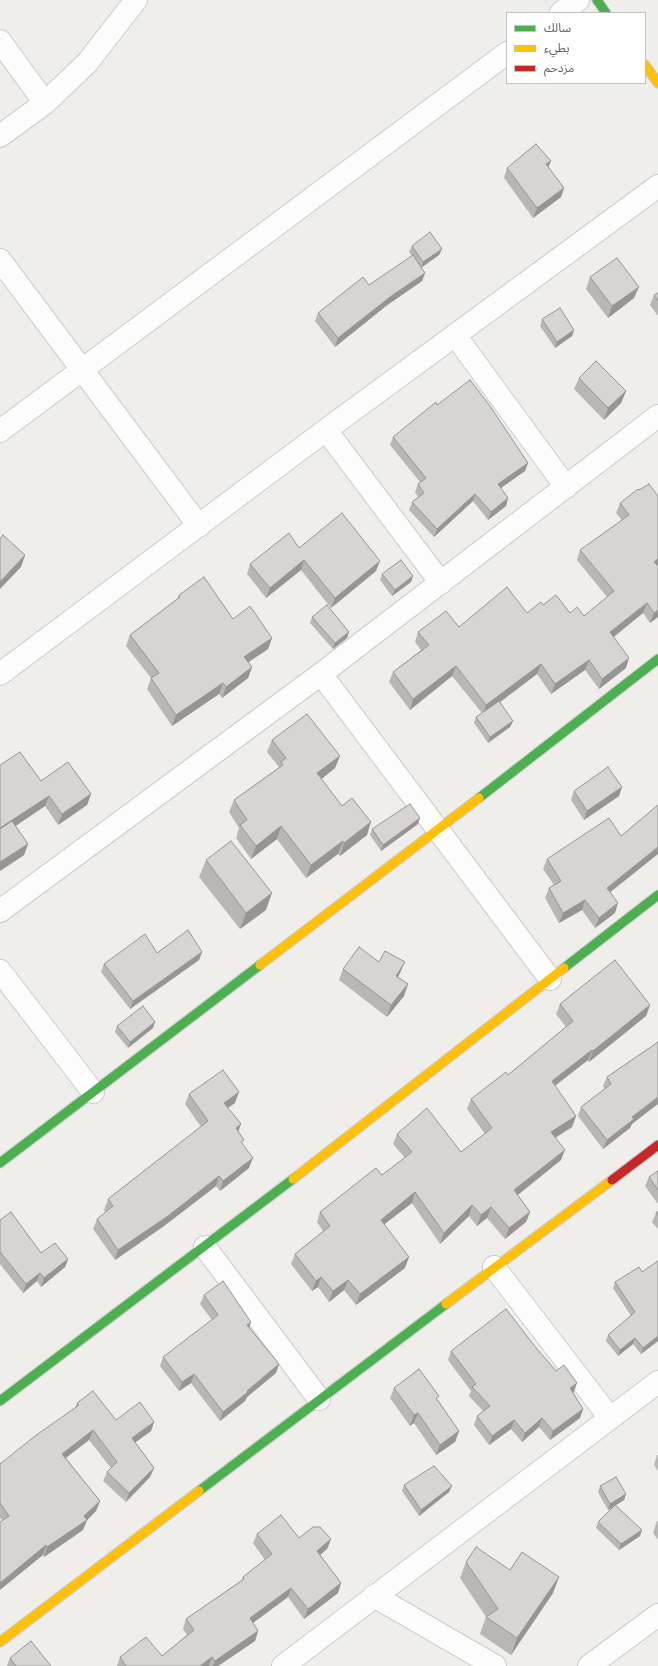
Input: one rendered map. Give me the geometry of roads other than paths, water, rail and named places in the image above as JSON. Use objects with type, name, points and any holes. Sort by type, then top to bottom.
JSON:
[{"type":"street","points":[[0,136],[45,103],[88,63],[136,0]]},
{"type":"street","points":[[562,12],[578,0]]},
{"type":"street","points":[[597,0],[605,12]]},
{"type":"street","points":[[0,41],[45,103]]},
{"type":"street","points":[[0,431],[506,54]]},
{"type":"street","points":[[646,66],[658,83]]},
{"type":"street","points":[[0,674],[326,430],[658,186]]},
{"type":"street","points":[[0,260],[199,526]]},
{"type":"street","points":[[455,335],[566,487]]},
{"type":"street","points":[[0,911],[321,674],[658,416]]},
{"type":"street","points":[[326,430],[441,583]]},
{"type":"street","points":[[0,1162],[438,830],[658,659]]},
{"type":"street","points":[[321,674],[550,979]]},
{"type":"street","points":[[0,1401],[205,1247],[658,895]]},
{"type":"street","points":[[0,971],[93,1092]]},
{"type":"street","points":[[0,1642],[319,1399],[658,1145]]},
{"type":"street","points":[[205,1247],[319,1399]]},
{"type":"street","points":[[494,1267],[610,1418]]},
{"type":"street","points":[[283,1666],[658,1382]]},
{"type":"street","points":[[374,1596],[495,1666]]},
{"type":"street","points":[[589,1666],[658,1615]]}]
